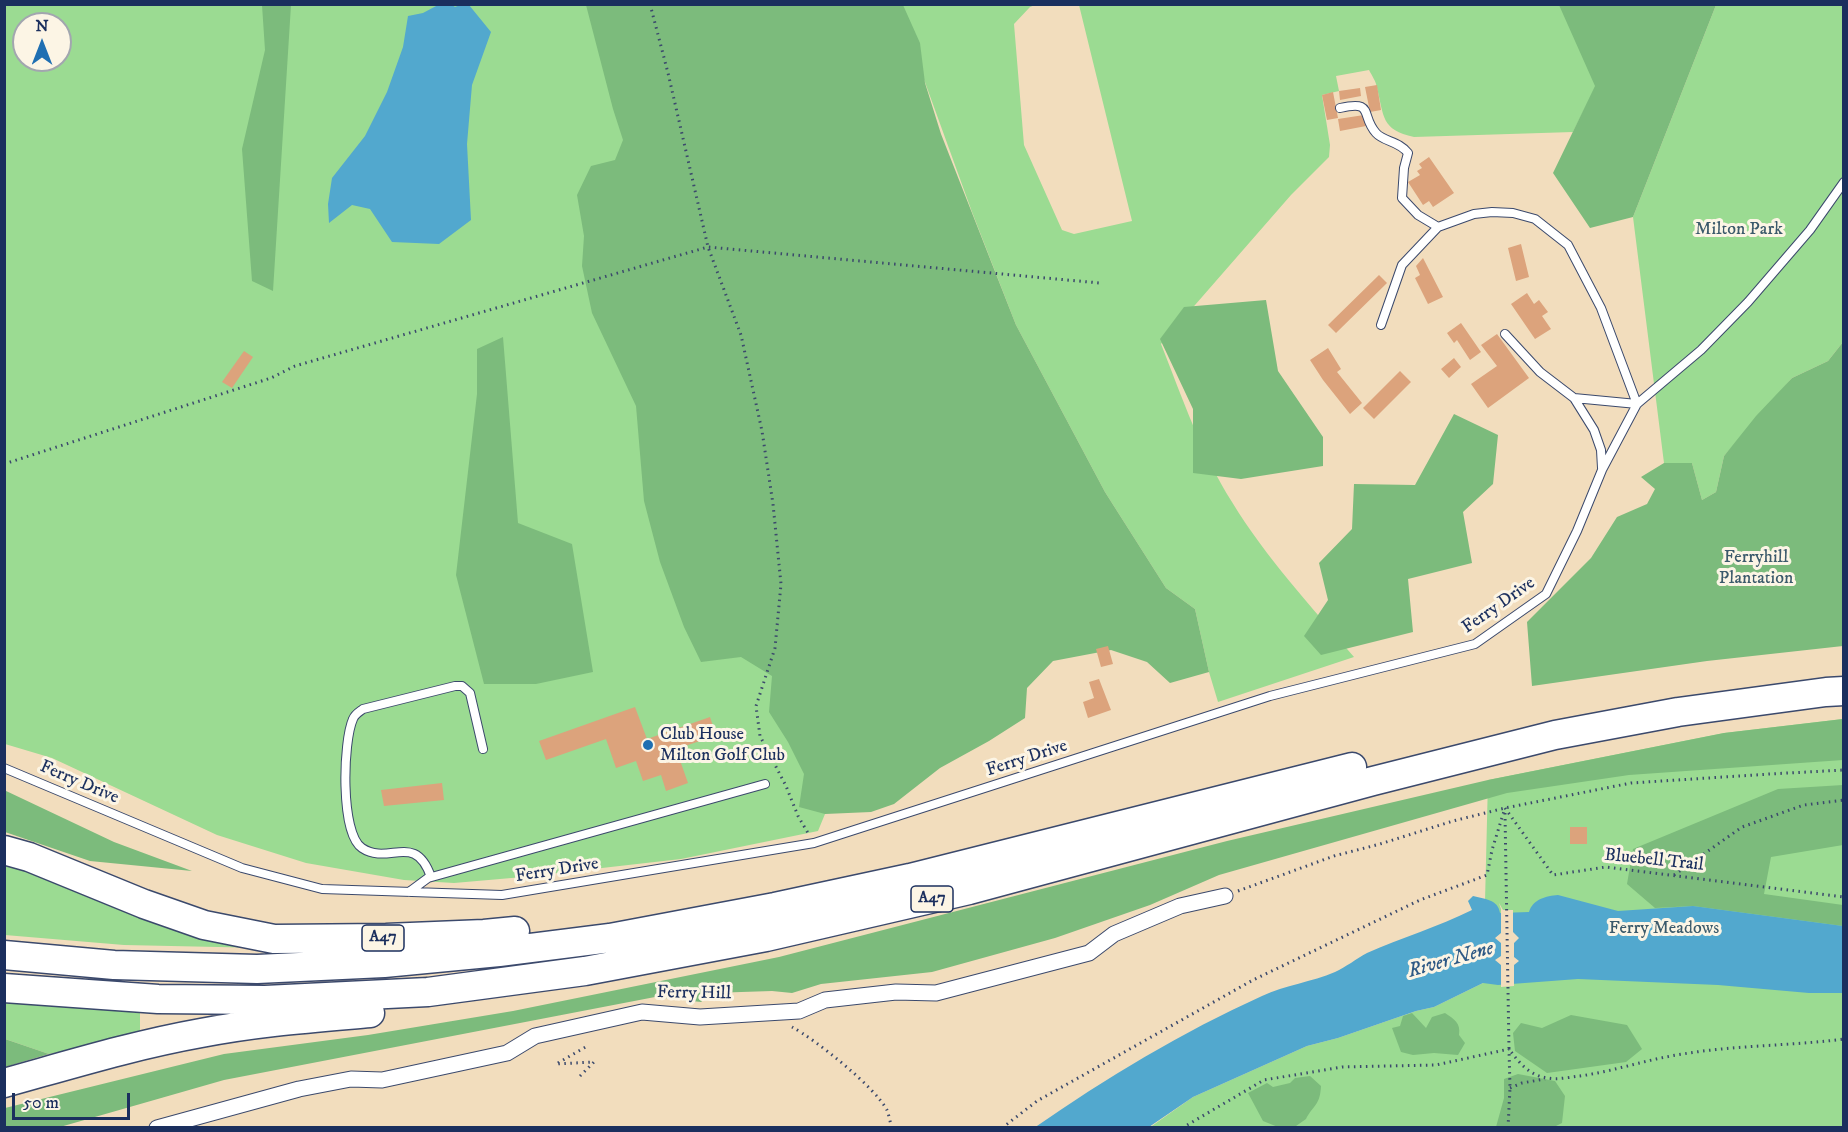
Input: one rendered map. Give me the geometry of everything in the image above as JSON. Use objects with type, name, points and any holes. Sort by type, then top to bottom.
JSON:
[{"type":"highway","name":"A47","points":[[4,955],[114,965],[256,969],[384,963],[610,938],[775,907],[910,878],[1472,737],[1658,698],[1754,683],[1844,674]]},
{"type":"highway","name":"A47","points":[[4,1083],[129,1048],[200,1033],[268,1022],[435,1007],[588,984],[766,937],[969,890],[1362,784],[1555,735],[1678,712],[1844,691]]},
{"type":"highway","name":"A47","points":[[4,850],[29,857],[144,904],[204,925],[274,939],[484,934],[775,907]]},
{"type":"highway","name":"A47","points":[[4,988],[158,999],[265,1000],[428,992],[585,971],[766,937]]},
{"type":"street","name":"Ferry Hill","points":[[157,1128],[299,1089],[351,1079],[382,1080],[507,1053],[535,1036],[642,1012],[700,1017],[799,1011],[825,1000],[896,992],[936,993],[1089,953],[1113,934],[1180,906],[1225,896]]},
{"type":"lane","points":[[1340,108],[1356,104],[1364,109],[1376,134],[1403,147],[1408,153],[1404,168],[1402,198],[1418,215],[1438,227]]},
{"type":"lane","name":"Ferry Drive","points":[[4,768],[242,868],[322,889],[502,895],[814,843],[1270,696],[1475,644],[1546,594],[1577,531],[1602,470],[1637,404],[1701,350],[1748,302],[1810,230],[1844,182]]},
{"type":"lane","points":[[1381,325],[1402,265],[1438,227],[1474,214],[1492,212],[1513,213],[1535,219],[1568,245],[1601,308],[1637,404],[1574,398]]},
{"type":"lane","points":[[1505,334],[1540,372],[1574,398],[1594,430],[1601,450],[1602,470]]},
{"type":"lane","points":[[431,877],[426,863],[420,857],[409,853],[374,852],[362,848],[356,840],[348,822],[346,810],[346,753],[352,720],[363,709],[462,686],[470,693],[483,749]]},
{"type":"lane","points":[[409,892],[431,877],[765,784]]},
{"type":"path","points":[[650,4],[708,247],[741,335],[762,431],[773,504],[781,584],[775,648],[756,706],[760,736],[786,786],[798,816],[814,843]]},
{"type":"path","points":[[4,464],[271,378],[296,366],[708,247],[1100,283]]},
{"type":"path","points":[[1225,896],[1334,856],[1505,808],[1631,783],[1844,770]]},
{"type":"path","points":[[1673,876],[1742,827],[1804,805],[1844,800]]},
{"type":"path","points":[[1505,808],[1510,1088],[1508,1128]]},
{"type":"path","points":[[1002,1128],[1037,1101],[1253,981],[1420,900],[1487,875],[1505,808]]},
{"type":"path","name":"Bluebell Trail","points":[[1505,808],[1553,875],[1606,867],[1844,897]]},
{"type":"path","points":[[810,1037],[870,1089],[887,1110],[892,1128]]},
{"type":"path","points":[[1510,1088],[1547,1078],[1595,1074],[1693,1052],[1844,1039]]},
{"type":"path","points":[[580,1076],[594,1062],[556,1064],[589,1045]]},
{"type":"path","points":[[1509,1049],[1519,1063],[1532,1074],[1547,1078]]},
{"type":"path","points":[[1182,1128],[1264,1080],[1342,1067],[1436,1065],[1509,1049]]},
{"type":"green space","points":[[4,5],[697,5],[867,712],[818,831],[681,859],[454,883],[404,880],[306,863],[217,835],[52,758],[5,744]]},
{"type":"green space","points":[[262,5],[291,5],[273,291],[252,281],[242,149],[265,50]]},
{"type":"green space","points":[[586,5],[903,5],[920,43],[925,83],[941,134],[1016,325],[1105,492],[1166,588],[1195,609],[1209,672],[1170,683],[1147,662],[1111,650],[1053,661],[1027,688],[1025,718],[940,768],[894,804],[871,812],[825,814],[799,807],[804,774],[769,712],[772,676],[741,657],[701,662],[684,627],[660,562],[644,501],[636,406],[592,313],[582,266],[584,236],[577,195],[591,166],[615,160],[623,140]]},
{"type":"green space","points":[[897,5],[1035,5],[1030,7],[1014,24],[1024,145],[1062,230],[1074,234],[1132,221],[1079,5],[1637,5],[1573,132],[1414,137],[1403,134],[1390,126],[1383,114],[1376,83],[1369,70],[1336,76],[1339,91],[1322,95],[1330,145],[1329,157],[1291,195],[1161,344],[1201,444],[1232,502],[1274,562],[1354,657],[1218,702],[1195,609],[1166,588],[1105,492],[1016,325],[972,212]]},
{"type":"green space","points":[[1559,5],[1716,5],[1633,217],[1590,228],[1553,173],[1595,86]]},
{"type":"green space","name":"Milton Park","points":[[1716,5],[1843,5],[1843,342],[1828,361],[1792,378],[1724,456],[1716,492],[1702,500],[1692,463],[1664,463],[1633,217]]},
{"type":"green space","points":[[1266,300],[1278,371],[1323,437],[1323,466],[1241,479],[1193,473],[1193,409],[1160,339],[1184,307]]},
{"type":"green space","points":[[503,337],[518,523],[572,544],[593,672],[536,684],[484,684],[456,575],[477,394],[477,349]]},
{"type":"green space","name":"Ferryhill Plantation","points":[[1843,342],[1843,646],[1707,661],[1532,686],[1527,622],[1591,558],[1617,517],[1647,504],[1655,489],[1641,477],[1664,463],[1692,463],[1702,500],[1716,492],[1724,456],[1756,416],[1792,378],[1828,361]]},
{"type":"green space","points":[[1454,414],[1498,435],[1493,484],[1463,512],[1472,563],[1408,579],[1413,632],[1321,655],[1304,636],[1328,600],[1319,563],[1352,529],[1354,484],[1415,485]]},
{"type":"green space","name":"Ferry Meadows","points":[[1843,719],[1843,1127],[1149,1128],[1193,1097],[1307,1046],[1434,1007],[1483,983],[1488,780],[1724,733]]},
{"type":"green space","points":[[1843,719],[1843,760],[1629,775],[1507,793],[1219,875],[1150,905],[1055,938],[932,972],[821,984],[792,993],[772,991],[711,993],[701,1002],[655,997],[224,1080],[60,1127],[5,1127],[5,1108],[224,1054],[368,1035],[513,1011],[779,957],[1227,841],[1488,780],[1724,733]]},
{"type":"green space","points":[[1843,785],[1843,845],[1771,857],[1764,894],[1843,905],[1843,926],[1693,906],[1655,908],[1627,884],[1633,849],[1778,789]]},
{"type":"green space","points":[[4,790],[114,842],[192,871],[90,861],[5,832]]},
{"type":"green space","points":[[4,861],[265,948],[124,945],[5,935]]},
{"type":"green space","points":[[5,999],[140,1013],[140,1036],[49,1054],[5,1039]]},
{"type":"green space","points":[[1412,1013],[1426,1028],[1432,1017],[1445,1013],[1454,1019],[1459,1027],[1459,1035],[1465,1043],[1458,1055],[1434,1053],[1413,1055],[1401,1052],[1392,1028],[1400,1026],[1403,1016]]},
{"type":"green space","points":[[1571,1015],[1627,1025],[1642,1049],[1626,1062],[1547,1073],[1515,1051],[1513,1033],[1521,1023],[1542,1028]]},
{"type":"green space","points":[[5,1039],[49,1054],[5,1067]]},
{"type":"green space","points":[[1518,1074],[1555,1081],[1565,1096],[1562,1123],[1554,1127],[1496,1127],[1504,1098],[1504,1079]]},
{"type":"green space","points":[[1310,1076],[1321,1086],[1318,1102],[1306,1119],[1288,1128],[1263,1121],[1248,1093],[1267,1083],[1273,1087],[1290,1083],[1295,1078]]},
{"type":"water","points":[[438,5],[455,7],[469,5],[491,32],[472,85],[467,144],[471,220],[439,244],[392,242],[370,209],[352,205],[329,223],[328,204],[332,178],[365,136],[387,92],[403,47],[408,16],[423,13]]},
{"type":"water","name":"River Nene","points":[[1558,895],[1618,911],[1693,906],[1843,926],[1843,993],[1578,979],[1498,985],[1483,983],[1434,1007],[1307,1046],[1193,1097],[1149,1127],[1034,1128],[1089,1091],[1174,1040],[1271,992],[1335,972],[1367,953],[1472,910],[1468,901],[1473,896],[1493,902],[1499,908],[1500,913],[1529,912],[1537,901]]},
{"type":"pier","points":[[1499,903],[1503,910],[1513,910],[1513,932],[1519,938],[1514,943],[1514,957],[1519,961],[1514,965],[1514,986],[1501,987],[1501,965],[1495,960],[1501,956],[1501,943],[1495,938],[1501,933]]},
{"type":"building","points":[[1377,85],[1381,110],[1370,112],[1365,87]]},
{"type":"building","points":[[1360,88],[1361,96],[1340,100],[1339,91]]},
{"type":"building","points":[[1333,92],[1338,118],[1327,120],[1322,95]]},
{"type":"building","points":[[1364,115],[1366,126],[1340,131],[1338,119]]},
{"type":"building","points":[[1429,157],[1454,193],[1433,207],[1429,201],[1423,205],[1408,182],[1420,175],[1417,171],[1422,168],[1419,164]]},
{"type":"building","points":[[1521,244],[1529,277],[1516,281],[1508,248]]},
{"type":"building","points":[[1423,258],[1443,297],[1428,304],[1415,278],[1420,275],[1416,266]]},
{"type":"building","points":[[1379,275],[1387,283],[1336,333],[1328,325]]},
{"type":"building","points":[[1527,293],[1534,304],[1539,300],[1548,312],[1542,316],[1551,329],[1535,339],[1511,304]]},
{"type":"building","points":[[1461,323],[1481,352],[1470,360],[1457,340],[1454,343],[1447,333]]},
{"type":"building","points":[[1497,334],[1529,378],[1488,408],[1471,384],[1497,366],[1481,345]]},
{"type":"building","points":[[1328,348],[1341,369],[1337,372],[1362,403],[1350,414],[1310,360]]},
{"type":"building","points":[[244,351],[253,357],[232,388],[222,382]]},
{"type":"building","points":[[1454,358],[1461,367],[1449,378],[1441,369]]},
{"type":"building","points":[[1400,371],[1411,382],[1374,419],[1363,408]]},
{"type":"building","points":[[1108,646],[1113,664],[1101,667],[1096,649]]},
{"type":"building","points":[[1099,679],[1111,710],[1088,718],[1083,702],[1094,698],[1089,682]]},
{"type":"building","name":"Club House Milton Golf Club","points":[[635,707],[647,739],[710,717],[715,732],[699,738],[700,741],[676,749],[688,783],[666,791],[661,775],[643,781],[636,761],[616,768],[606,739],[546,760],[539,741]]},
{"type":"building","points":[[442,783],[444,800],[384,806],[381,790]]},
{"type":"building","points":[[1570,827],[1587,827],[1587,844],[1570,844]]},
{"type":"place","name":"Club House Milton Golf Club","points":[[648,745]]}]
